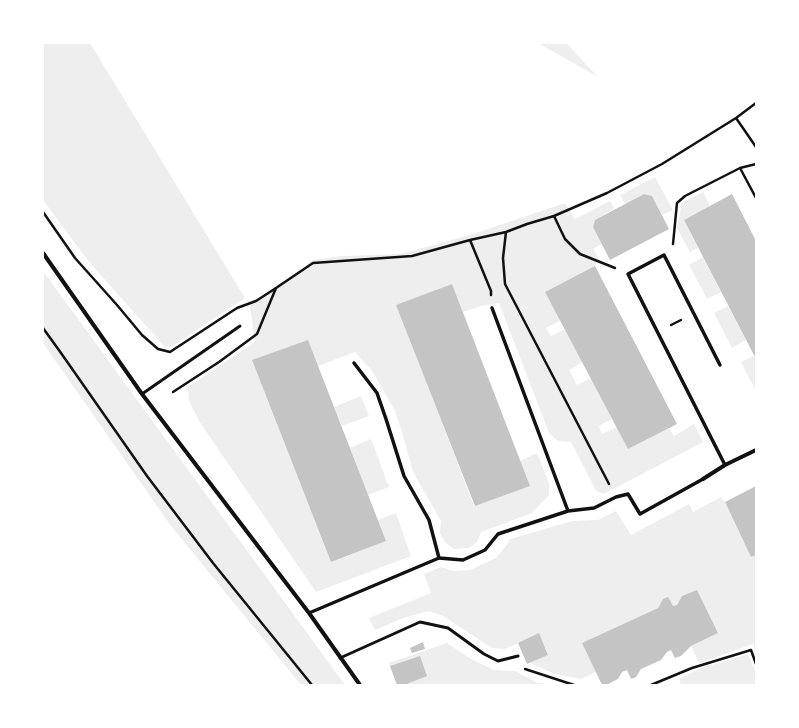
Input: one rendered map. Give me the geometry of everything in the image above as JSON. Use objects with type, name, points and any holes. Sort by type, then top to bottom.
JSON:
[{"type":"street","points":[[43,253],[151,407],[309,613],[360,685]]},
{"type":"street","points":[[720,365],[664,255],[628,274],[725,465]]},
{"type":"street","points":[[492,308],[568,511]]},
{"type":"street","points":[[354,364],[377,392],[404,476],[429,520],[439,558],[463,560],[485,550],[498,534],[568,511],[594,508],[616,497],[628,494],[640,514],[725,465],[756,450]]},
{"type":"lane","points":[[142,394],[240,326]]},
{"type":"lane","points":[[309,613],[439,558]]},
{"type":"lane","points":[[340,658],[420,622],[448,628],[484,654],[498,661],[518,656]]},
{"type":"path","points":[[43,212],[75,258],[142,335],[158,349],[170,352],[237,308],[256,301],[313,263],[412,256],[506,232],[554,216],[607,193],[655,168],[736,118],[756,103]]},
{"type":"path","points":[[736,118],[756,147]]},
{"type":"path","points":[[664,255],[673,243],[677,203],[685,196],[740,168],[756,164]]},
{"type":"path","points":[[740,168],[756,198]]},
{"type":"path","points":[[554,216],[565,239],[580,254],[628,274]]},
{"type":"path","points":[[506,232],[503,258],[505,284],[616,497]]},
{"type":"path","points":[[470,240],[491,291],[492,308]]},
{"type":"path","points":[[151,407],[219,362],[257,334],[276,288]]},
{"type":"path","points":[[658,332],[694,313]]},
{"type":"path","points":[[43,328],[161,495],[213,564],[312,685]]},
{"type":"path","points":[[651,685],[692,668],[751,650],[756,664]]},
{"type":"path","points":[[518,656],[525,669],[574,685]]},
{"type":"shaded area","points":[[43,43],[90,43],[245,298],[173,346],[165,347],[89,262],[43,200]]},
{"type":"shaded area","points":[[538,43],[566,43],[598,77]]},
{"type":"shaded area","points":[[655,177],[673,210],[662,215],[652,196],[644,194],[625,204],[620,195]]},
{"type":"shaded area","points":[[703,192],[710,206],[684,220],[698,248],[690,252],[677,228],[682,203]]},
{"type":"shaded area","points":[[610,201],[614,209],[595,220],[593,227],[602,244],[593,249],[599,259],[595,266],[560,285],[561,320],[546,328],[551,336],[565,329],[583,362],[569,370],[577,385],[591,378],[612,419],[599,426],[602,434],[617,427],[628,449],[669,428],[674,436],[694,424],[703,442],[604,494],[596,491],[571,442],[558,441],[549,433],[499,303],[481,306],[463,312],[452,284],[397,305],[474,506],[530,486],[520,461],[537,453],[549,483],[549,495],[532,513],[481,532],[477,542],[469,548],[454,549],[445,542],[440,533],[441,521],[413,472],[395,411],[372,371],[355,352],[318,366],[252,360],[331,562],[386,541],[378,520],[396,513],[411,556],[316,592],[199,421],[189,401],[188,387],[255,342],[250,306],[313,260],[342,256],[400,254],[470,235],[565,203],[575,219]]},
{"type":"shaded area","points":[[703,257],[721,292],[707,299],[689,265]]},
{"type":"shaded area","points":[[43,271],[345,685],[301,685],[171,526],[43,343]]},
{"type":"shaded area","points":[[728,306],[746,340],[732,348],[714,313]]},
{"type":"shaded area","points":[[754,356],[756,359],[756,391],[741,362]]},
{"type":"shaded area","points":[[361,396],[369,416],[342,426],[334,407]]},
{"type":"shaded area","points":[[371,439],[389,487],[368,495],[350,448]]},
{"type":"shaded area","points":[[721,497],[725,502],[751,557],[756,555],[756,652],[753,644],[699,663],[691,646],[718,633],[697,590],[682,596],[677,605],[673,606],[663,599],[658,608],[583,643],[596,672],[581,679],[555,674],[530,663],[548,654],[539,634],[505,649],[492,648],[443,616],[429,611],[403,618],[375,630],[369,618],[431,593],[424,574],[441,567],[454,571],[470,570],[496,558],[510,539],[572,521],[598,520],[616,511],[631,535],[689,504],[693,512]]},
{"type":"shaded area","points":[[447,643],[471,659],[494,670],[515,671],[538,683],[557,685],[397,685],[389,663]]},
{"type":"shaded area","points":[[748,654],[756,673],[756,685],[680,685],[679,679],[701,668]]},
{"type":"building","points":[[644,194],[652,196],[669,229],[610,260],[593,227],[595,220]]},
{"type":"building","points":[[732,194],[756,241],[756,359],[684,220]]},
{"type":"building","points":[[595,266],[677,424],[628,449],[545,292]]},
{"type":"building","points":[[452,284],[530,486],[475,506],[396,305]]},
{"type":"building","points":[[308,340],[386,541],[331,562],[252,360]]},
{"type":"building","points":[[756,486],[756,555],[751,557],[725,502]]},
{"type":"building","points":[[697,590],[718,633],[691,646],[681,656],[675,658],[671,650],[667,652],[661,660],[641,669],[636,677],[631,679],[627,670],[622,672],[618,679],[606,685],[602,685],[582,643],[658,608],[663,599],[668,597],[673,606],[677,605],[682,596]]},
{"type":"building","points":[[539,633],[548,655],[527,664],[518,643]]},
{"type":"building","points":[[423,642],[425,649],[412,653],[410,648]]},
{"type":"building","points":[[420,656],[427,676],[404,685],[397,685],[390,666]]}]
